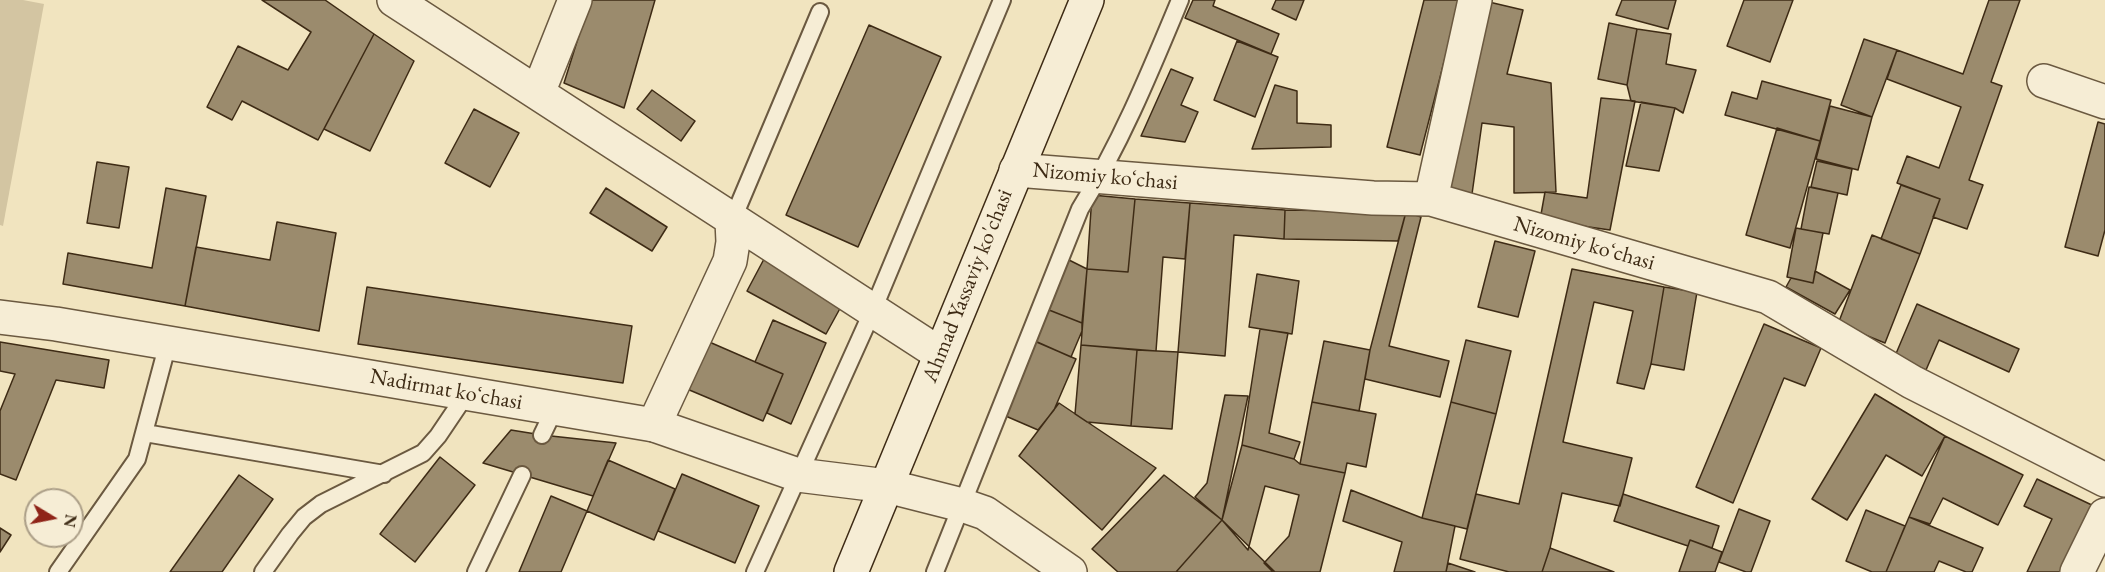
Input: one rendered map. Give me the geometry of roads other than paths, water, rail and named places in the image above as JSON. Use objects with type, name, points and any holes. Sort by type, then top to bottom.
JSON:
[{"type":"street","points":[[394,0],[940,354]]},
{"type":"street","points":[[538,93],[575,0]]},
{"type":"street","name":"Ahmad Yassaviy ko'chasi","points":[[851,572],[1087,0]]},
{"type":"street","points":[[1431,199],[1475,0]]},
{"type":"street","points":[[2044,81],[2105,102]]},
{"type":"street","name":"Nizomiy koʻchasi","points":[[1016,170],[1373,198],[1431,199],[1768,297],[1912,382],[2105,480]]},
{"type":"street","points":[[654,425],[730,261],[733,242],[732,221]]},
{"type":"street","name":"Nadirmat koʻchasi","points":[[0,317],[467,393],[548,422],[654,425],[798,475],[887,486],[963,505],[985,513],[1070,572]]},
{"type":"street","points":[[2077,572],[2105,515]]},
{"type":"lane","points":[[755,572],[873,310],[1002,0]]},
{"type":"lane","points":[[935,572],[1080,209],[1100,177],[1127,124],[1180,0]]},
{"type":"lane","points":[[732,221],[820,12]]},
{"type":"lane","points":[[58,572],[137,459],[168,343]]},
{"type":"lane","points":[[263,572],[304,517],[321,504],[423,453],[438,436],[467,393]]},
{"type":"lane","points":[[145,433],[384,474]]},
{"type":"lane","points":[[476,572],[522,475]]}]
